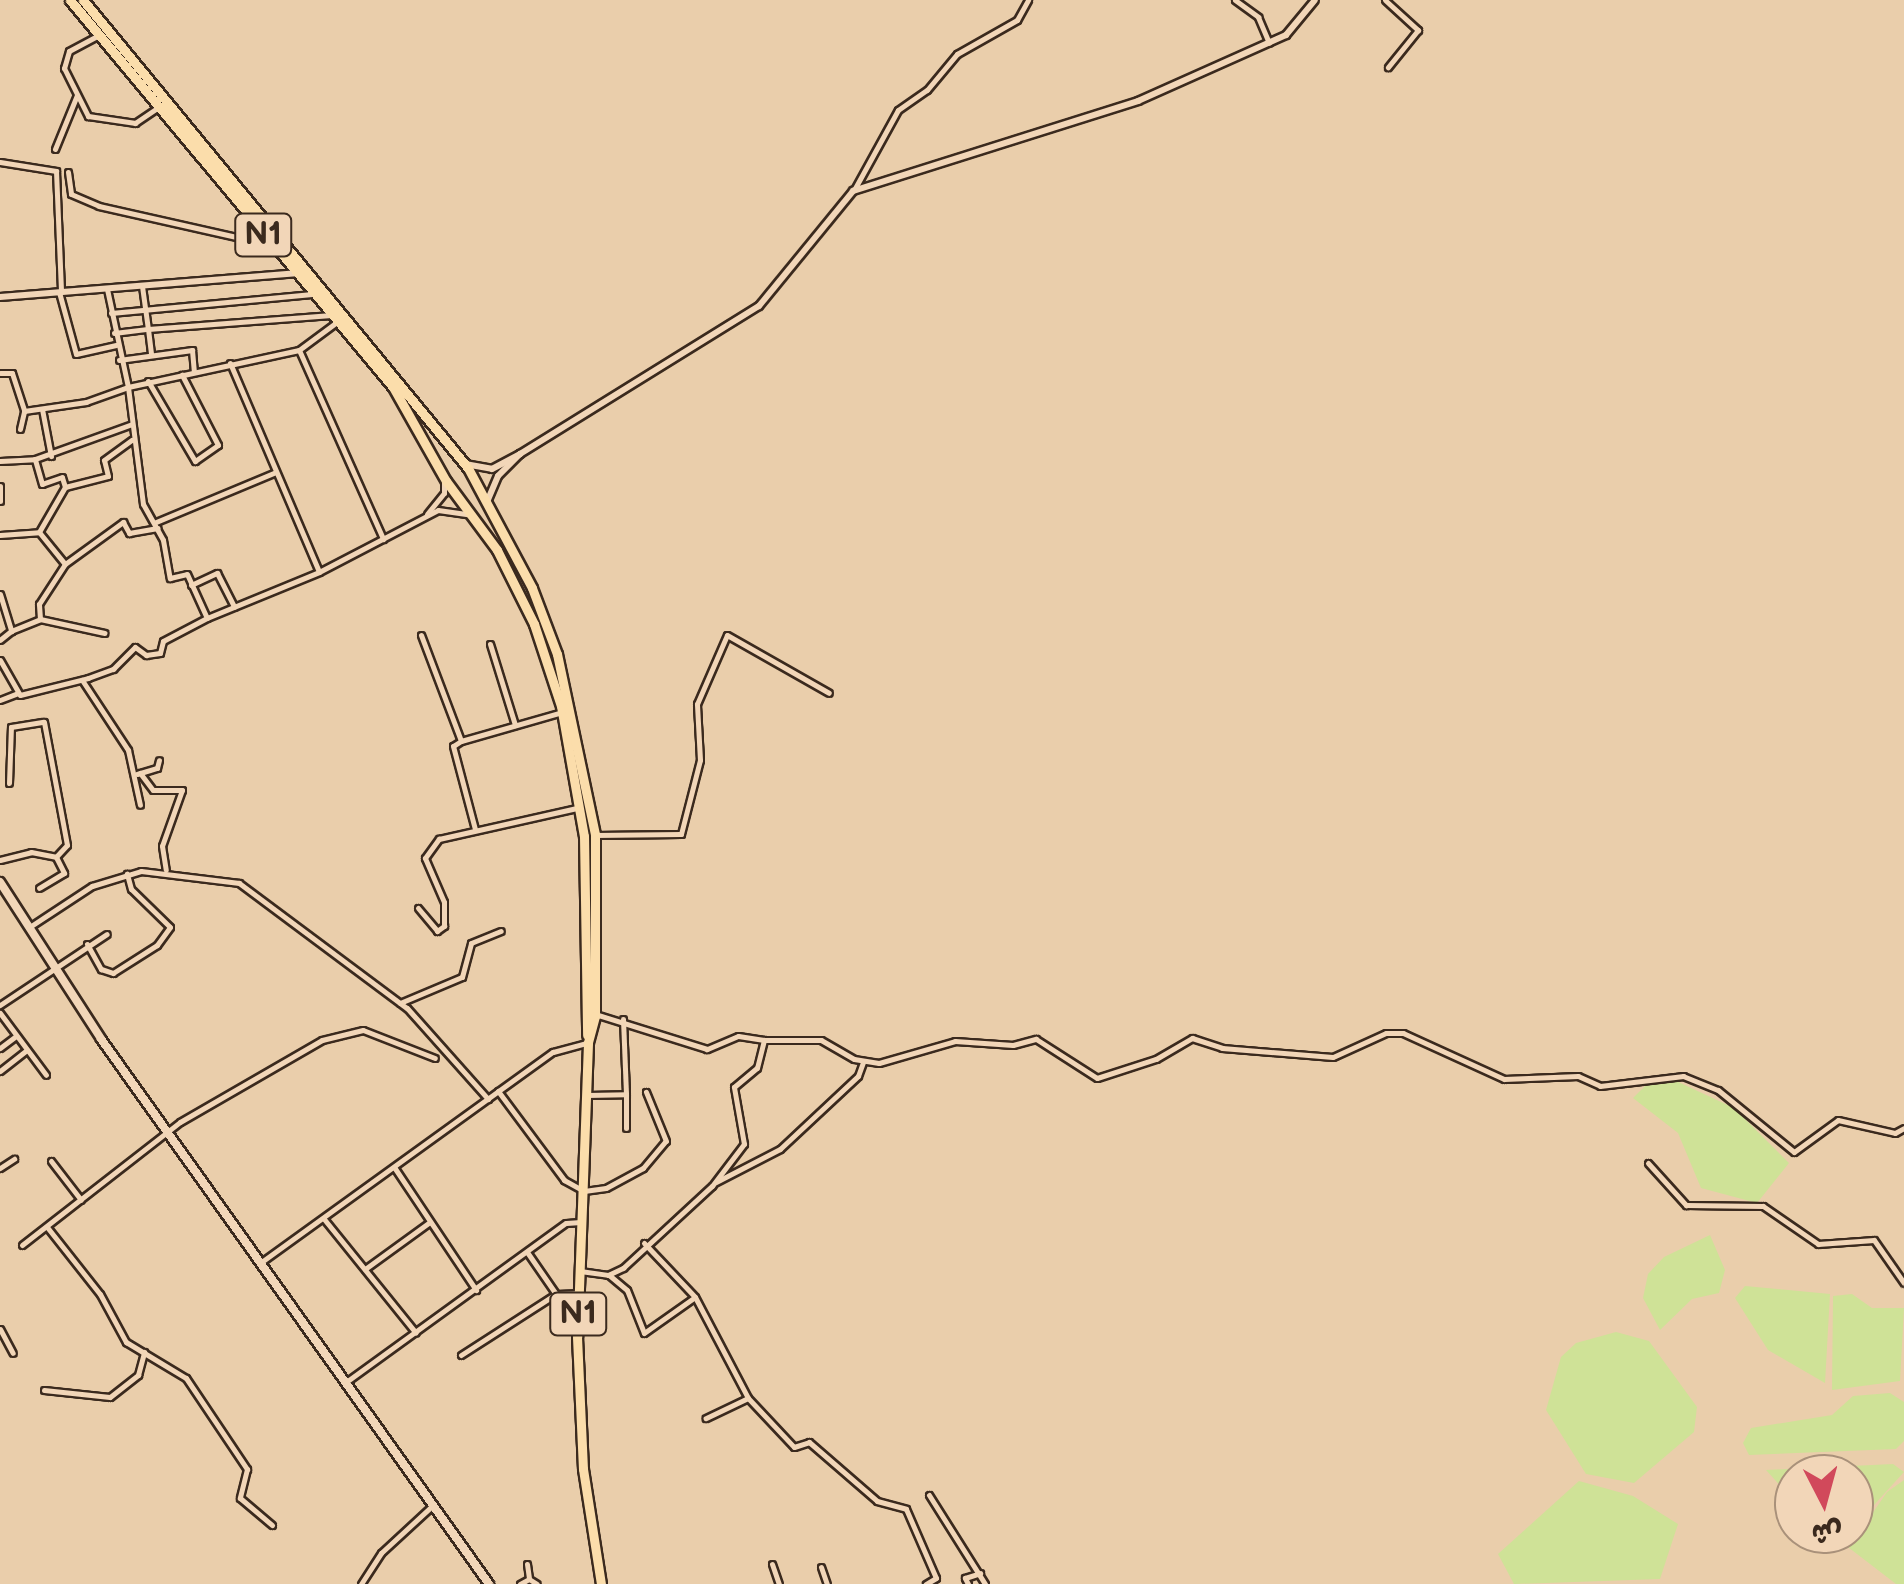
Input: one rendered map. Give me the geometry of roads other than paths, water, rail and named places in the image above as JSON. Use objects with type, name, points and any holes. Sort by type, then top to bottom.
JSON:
[{"type":"highway","name":"N1","points":[[70,0],[392,387],[444,478],[497,550],[534,624],[562,712],[580,808],[588,1043],[579,1293],[584,1469],[602,1584]]},
{"type":"highway","name":"N1","points":[[83,0],[465,464],[532,588],[557,654],[595,834],[596,1014],[588,1043]]},
{"type":"highway","points":[[444,478],[450,462],[465,464]]},
{"type":"highway","points":[[468,514],[482,518],[487,502]]},
{"type":"main road","points":[[0,882],[260,1264],[490,1584]]},
{"type":"street","points":[[465,464],[492,470],[759,306],[853,191],[898,110],[928,90],[956,54],[1017,20],[1028,0]]},
{"type":"street","points":[[1235,0],[1258,17],[1270,43]]},
{"type":"street","points":[[853,191],[1106,114],[1286,35],[1315,0]]},
{"type":"street","points":[[1385,0],[1418,30],[1388,67]]},
{"type":"street","points":[[99,35],[69,51],[64,68],[88,116],[135,123],[159,107]]},
{"type":"street","points":[[55,149],[78,95]]},
{"type":"street","points":[[0,162],[56,170],[60,292],[76,354],[116,345]]},
{"type":"street","points":[[68,172],[72,194],[99,206],[272,245]]},
{"type":"street","points":[[0,297],[296,273]]},
{"type":"street","points":[[142,283],[151,356]]},
{"type":"street","points":[[106,286],[118,360],[128,386],[134,423],[132,440],[142,469],[135,476],[142,504],[157,525],[170,578],[186,574],[207,618]]},
{"type":"street","points":[[111,314],[314,293]]},
{"type":"street","points":[[114,333],[334,318]]},
{"type":"street","points":[[24,410],[299,350],[334,318]]},
{"type":"street","points":[[118,360],[192,350],[194,371]]},
{"type":"street","points":[[299,350],[384,540]]},
{"type":"street","points":[[230,364],[319,572]]},
{"type":"street","points":[[0,374],[12,373],[24,410],[20,429]]},
{"type":"street","points":[[148,381],[195,461],[218,445],[182,374]]},
{"type":"street","points":[[42,408],[51,456]]},
{"type":"street","points":[[0,460],[51,456],[134,423]]},
{"type":"street","points":[[39,532],[65,487],[108,476],[104,460],[132,440]]},
{"type":"street","points":[[487,502],[498,476],[520,454]]},
{"type":"street","points":[[36,459],[42,484],[62,477],[65,487]]},
{"type":"street","points":[[40,619],[39,604],[64,564],[122,522],[130,533],[157,525],[274,473]]},
{"type":"street","points":[[416,524],[441,498],[444,478]]},
{"type":"street","points":[[0,486],[0,501]]},
{"type":"street","points":[[0,700],[113,669],[135,648],[146,655],[160,653],[163,641],[207,618],[319,572],[438,510],[468,514]]},
{"type":"street","points":[[0,533],[39,532]]},
{"type":"street","points":[[39,532],[64,564]]},
{"type":"street","points":[[192,585],[217,573],[234,607]]},
{"type":"street","points":[[0,594],[11,632]]},
{"type":"street","points":[[0,640],[40,619],[104,633]]},
{"type":"street","points":[[421,635],[461,741]]},
{"type":"street","points":[[595,834],[680,834],[700,760],[697,704],[727,636],[829,693]]},
{"type":"street","points":[[490,644],[516,725]]},
{"type":"street","points":[[0,660],[16,694]]},
{"type":"street","points":[[82,680],[124,741],[137,774],[140,805]]},
{"type":"street","points":[[476,829],[453,746],[562,712]]},
{"type":"street","points":[[9,783],[11,728],[44,722],[67,845],[56,857]]},
{"type":"street","points":[[137,774],[157,768],[159,760]]},
{"type":"street","points":[[137,774],[153,790],[182,790],[162,846],[166,870]]},
{"type":"street","points":[[418,908],[437,931],[444,926],[444,902],[426,858],[439,839],[580,808]]},
{"type":"street","points":[[0,860],[31,852],[56,857]]},
{"type":"street","points":[[39,888],[64,874],[56,857]]},
{"type":"street","points":[[32,926],[92,886],[127,874],[166,870],[239,884],[400,1003],[488,1099]]},
{"type":"street","points":[[87,944],[102,968],[114,973],[157,945],[170,927],[131,889],[127,874]]},
{"type":"street","points":[[400,1003],[462,978],[470,942],[500,930]]},
{"type":"street","points":[[0,1005],[106,934]]},
{"type":"street","points":[[0,1014],[46,1075]]},
{"type":"street","points":[[596,1014],[623,1018],[707,1049],[738,1036],[820,1040],[864,1061],[908,1058],[955,1041],[1013,1045],[1036,1039],[1097,1078],[1156,1060],[1192,1038],[1222,1048],[1333,1057],[1386,1033],[1403,1033],[1504,1079],[1578,1076],[1600,1086],[1684,1076],[1718,1090],[1794,1152],[1838,1120],[1895,1133],[1904,1128]]},
{"type":"street","points":[[623,1018],[626,1128]]},
{"type":"street","points":[[0,1030],[8,1024]]},
{"type":"street","points":[[22,1245],[170,1130],[294,1055],[346,1033],[364,1030],[435,1058]]},
{"type":"street","points":[[0,1048],[16,1036]]},
{"type":"street","points":[[608,1274],[713,1183],[744,1144],[734,1087],[757,1068],[764,1040]]},
{"type":"street","points":[[260,1264],[553,1052],[588,1043]]},
{"type":"street","points":[[0,1071],[27,1050]]},
{"type":"street","points":[[713,1183],[780,1148],[858,1076],[864,1061]]},
{"type":"street","points":[[498,1091],[564,1180],[584,1190],[606,1188],[643,1168],[666,1140],[646,1092]]},
{"type":"street","points":[[587,1095],[626,1094]]},
{"type":"street","points":[[0,1168],[14,1158]]},
{"type":"street","points":[[51,1161],[81,1200]]},
{"type":"street","points":[[1648,1163],[1686,1206],[1763,1206],[1818,1244],[1874,1240],[1904,1283]]},
{"type":"street","points":[[394,1168],[476,1290]]},
{"type":"street","points":[[324,1219],[416,1333]]},
{"type":"street","points":[[365,1268],[430,1222]]},
{"type":"street","points":[[346,1382],[566,1223],[583,1222]]},
{"type":"street","points":[[47,1227],[100,1294],[126,1342],[186,1378],[247,1469],[240,1498],[272,1524]]},
{"type":"street","points":[[644,1243],[695,1297],[748,1398],[794,1447],[810,1442],[877,1500],[906,1509],[936,1578],[926,1584]]},
{"type":"street","points":[[527,1252],[556,1294]]},
{"type":"street","points":[[580,1271],[608,1274],[626,1290],[644,1333],[695,1297]]},
{"type":"street","points":[[462,1355],[556,1294],[579,1293]]},
{"type":"street","points":[[0,1329],[13,1353]]},
{"type":"street","points":[[44,1390],[110,1397],[138,1375],[144,1352]]},
{"type":"street","points":[[706,1418],[748,1398]]},
{"type":"street","points":[[929,1495],[986,1584]]},
{"type":"street","points":[[361,1584],[381,1553],[433,1505]]},
{"type":"street","points":[[527,1564],[528,1579]]},
{"type":"street","points":[[772,1564],[780,1584]]},
{"type":"street","points":[[821,1567],[827,1584]]},
{"type":"street","points":[[968,1584],[965,1578],[980,1573]]},
{"type":"street","points":[[520,1584],[528,1579]]},
{"type":"street","points":[[528,1579],[537,1584]]}]
